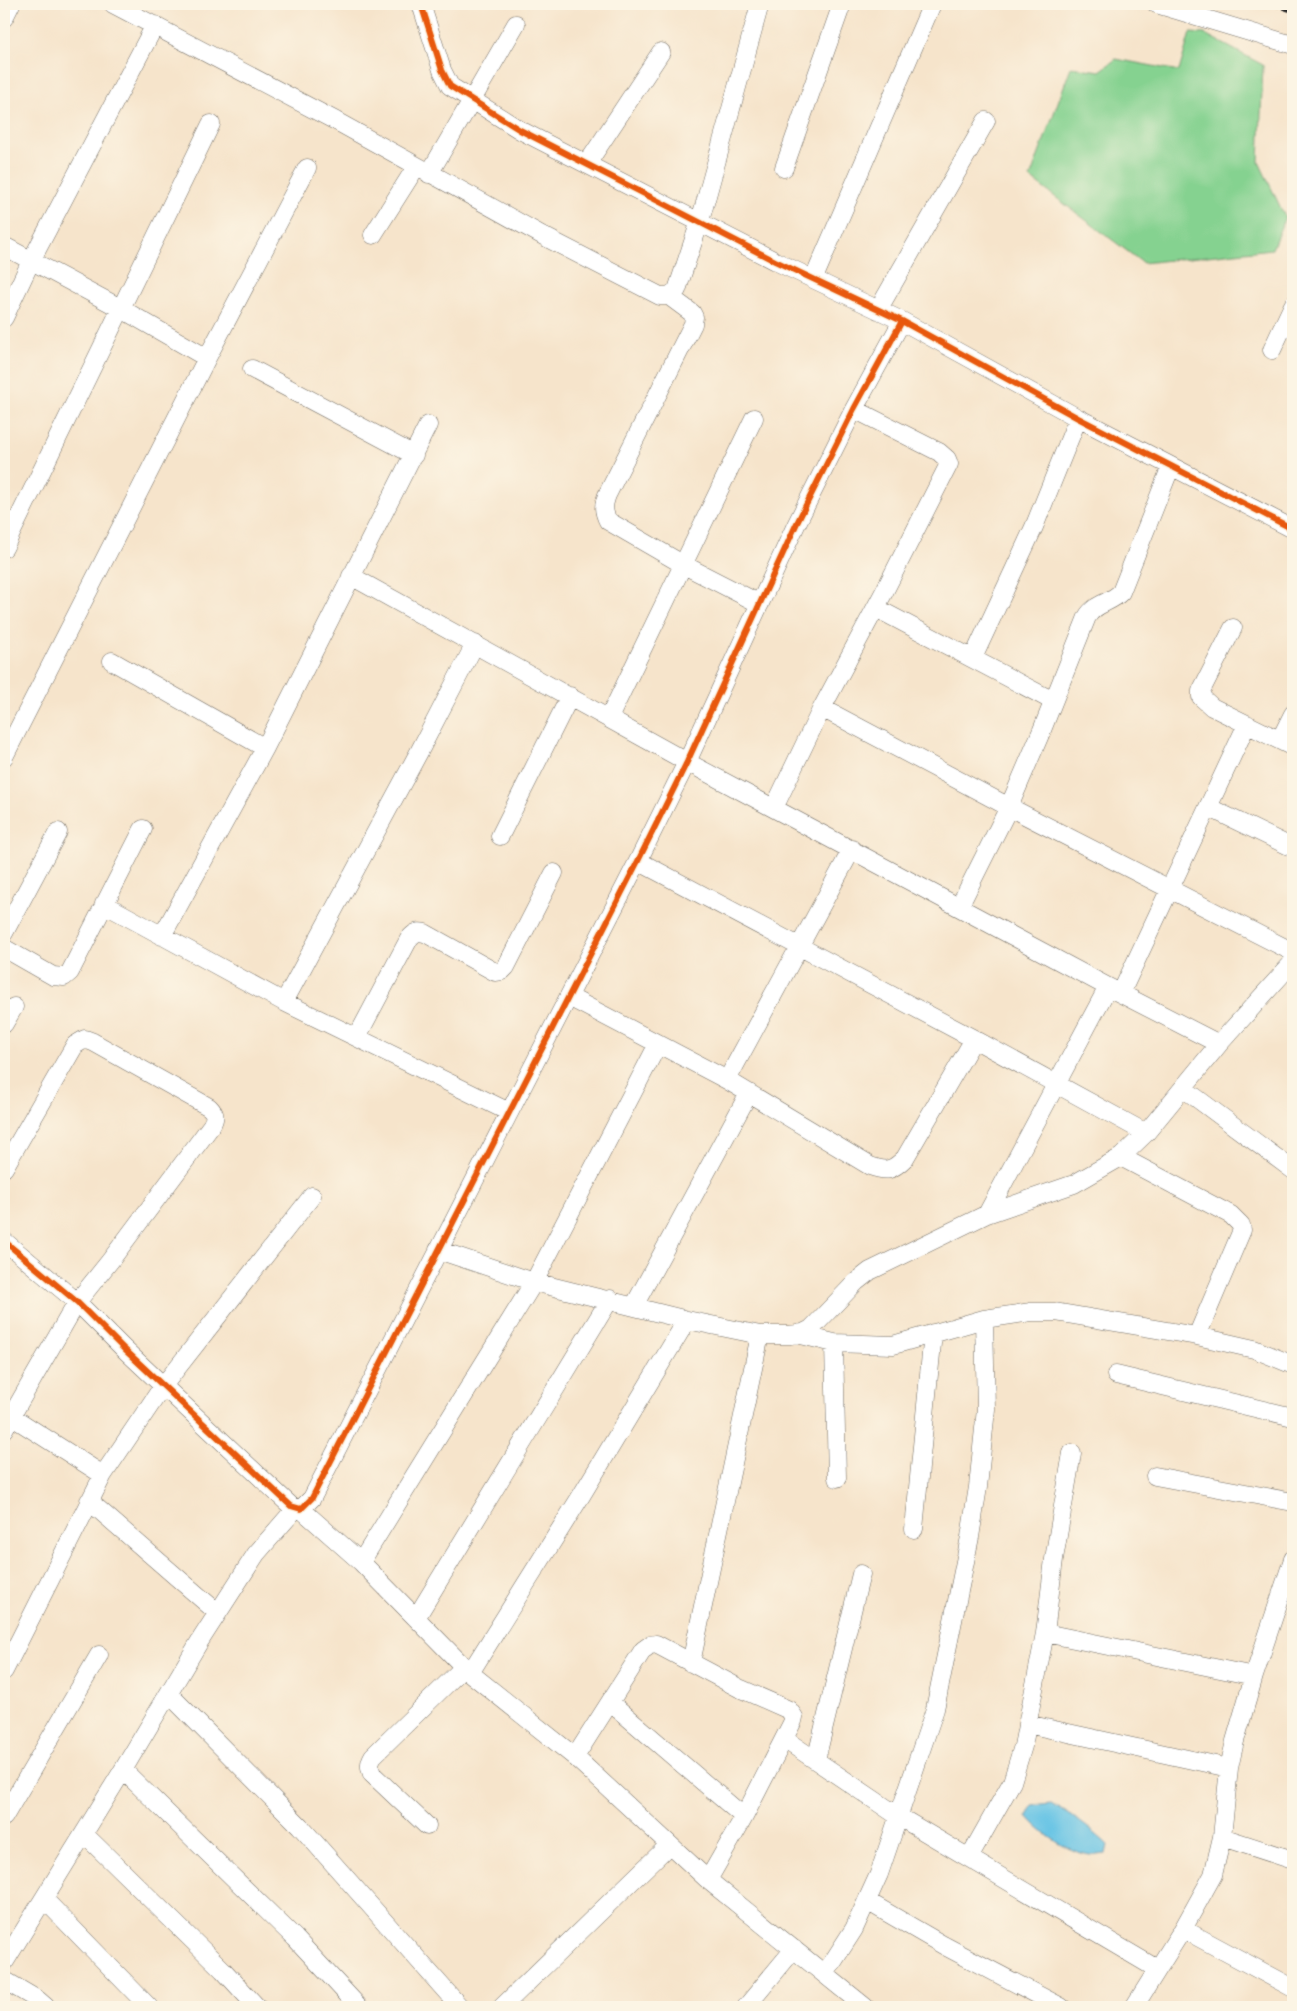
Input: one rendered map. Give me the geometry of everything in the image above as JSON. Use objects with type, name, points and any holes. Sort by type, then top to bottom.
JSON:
[{"type":"street","points":[[4,18],[11,4]]},
{"type":"street","points":[[113,4],[336,121],[422,171],[547,238],[660,296],[669,296],[692,313],[694,324],[603,506],[603,513],[608,521],[684,565],[760,604]]},
{"type":"street","points":[[421,4],[445,78],[450,86],[520,130],[767,256],[902,321],[1078,418],[1293,529]]},
{"type":"street","points":[[669,296],[677,290],[700,221],[760,4]]},
{"type":"street","points":[[784,168],[842,4]]},
{"type":"street","points":[[814,278],[932,4]]},
{"type":"street","points":[[1156,4],[1293,45]]},
{"type":"street","points":[[373,235],[422,171],[472,100],[516,24]]},
{"type":"street","points":[[4,318],[31,261],[155,25]]},
{"type":"street","points":[[588,164],[661,52]]},
{"type":"street","points":[[878,310],[986,121]]},
{"type":"street","points":[[4,548],[120,308],[212,124]]},
{"type":"street","points":[[4,757],[206,358],[308,168]]},
{"type":"street","points":[[4,246],[120,308],[206,358]]},
{"type":"street","points":[[1272,350],[1293,305]]},
{"type":"street","points":[[4,1963],[256,1554],[299,1508],[312,1498],[688,762],[796,525],[854,409],[902,321]]},
{"type":"street","points":[[252,370],[414,455]]},
{"type":"street","points":[[774,808],[822,708],[876,608],[949,464],[947,459],[939,452],[854,409]]},
{"type":"street","points":[[609,718],[754,418]]},
{"type":"street","points":[[972,658],[1034,527],[1078,418]]},
{"type":"street","points":[[162,936],[265,748],[428,425]]},
{"type":"street","points":[[959,907],[1009,807],[1090,611],[1100,603],[1121,592],[1171,466]]},
{"type":"street","points":[[351,576],[688,762],[1114,990],[1219,1044]]},
{"type":"street","points":[[876,608],[1053,701]]},
{"type":"street","points":[[1233,628],[1201,691],[1201,697],[1212,706],[1287,744],[1293,714]]},
{"type":"street","points":[[284,1002],[475,644]]},
{"type":"street","points":[[112,662],[265,748]]},
{"type":"street","points":[[500,836],[570,696]]},
{"type":"street","points":[[822,708],[1009,807],[1293,952]]},
{"type":"street","points":[[987,1214],[1056,1084],[1114,990],[1170,888],[1247,724]]},
{"type":"street","points":[[1208,807],[1293,848]]},
{"type":"street","points":[[4,948],[53,976],[64,977],[70,972],[142,829]]},
{"type":"street","points":[[4,933],[58,832]]},
{"type":"street","points":[[727,1080],[852,850]]},
{"type":"street","points":[[638,861],[974,1039],[1146,1133]]},
{"type":"street","points":[[357,1037],[409,939],[414,933],[425,933],[495,972],[502,971],[506,967],[554,873]]},
{"type":"street","points":[[104,904],[284,1002],[510,1112]]},
{"type":"street","points":[[797,1334],[811,1329],[856,1282],[870,1271],[987,1214],[1074,1184],[1121,1157],[1146,1133],[1219,1044],[1293,962]]},
{"type":"street","points":[[569,997],[727,1080],[870,1166],[884,1171],[891,1170],[905,1158],[974,1039]]},
{"type":"street","points":[[4,1024],[14,1007]]},
{"type":"street","points":[[4,1168],[75,1045],[85,1039],[209,1107],[215,1114],[211,1126],[77,1302],[7,1423],[102,1475]]},
{"type":"street","points":[[361,1562],[534,1282],[658,1044]]},
{"type":"street","points":[[1183,1088],[1293,1170]]},
{"type":"street","points":[[634,1306],[749,1093]]},
{"type":"street","points":[[1121,1157],[1231,1215],[1241,1225],[1242,1230],[1197,1336]]},
{"type":"street","points":[[4,1671],[102,1475],[163,1386],[312,1196]]},
{"type":"street","points":[[4,1241],[77,1302],[291,1506],[299,1508],[361,1562],[467,1669],[575,1757],[708,1880],[825,1974],[856,2005]]},
{"type":"street","points":[[438,1250],[534,1282],[610,1299],[687,1320],[760,1335],[797,1334],[834,1343],[893,1345],[984,1319],[1031,1312],[1055,1312],[1197,1336],[1254,1349],[1293,1365]]},
{"type":"street","points":[[416,1618],[610,1299]]},
{"type":"street","points":[[825,1974],[845,1944],[867,1901],[935,1709],[970,1537],[978,1487],[986,1409],[984,1319]]},
{"type":"street","points":[[426,1826],[372,1774],[369,1767],[370,1761],[373,1756],[467,1669],[581,1496],[687,1320]]},
{"type":"street","points":[[914,1529],[933,1333]]},
{"type":"street","points":[[691,1663],[760,1335]]},
{"type":"street","points":[[834,1343],[838,1478]]},
{"type":"street","points":[[1116,1375],[1293,1416]]},
{"type":"street","points":[[969,1858],[1012,1782],[1021,1754],[1045,1634],[1054,1559],[1072,1453]]},
{"type":"street","points":[[1155,1476],[1293,1502]]},
{"type":"street","points":[[89,1501],[218,1614]]},
{"type":"street","points":[[1135,2007],[1183,1929],[1213,1875],[1222,1837],[1235,1741],[1254,1676],[1293,1560]]},
{"type":"street","points":[[816,1760],[861,1574]]},
{"type":"street","points":[[1045,1634],[1254,1676]]},
{"type":"street","points":[[575,1757],[643,1650],[650,1645],[656,1644],[739,1688],[789,1710],[794,1717],[784,1739],[744,1817],[708,1880]]},
{"type":"street","points":[[4,1817],[99,1655]]},
{"type":"street","points":[[169,1694],[300,1826],[460,2007]]},
{"type":"street","points":[[610,1703],[744,1817]]},
{"type":"street","points":[[1027,1724],[1230,1768]]},
{"type":"street","points":[[784,1739],[898,1816],[1157,1969]]},
{"type":"street","points":[[123,1770],[295,1938],[358,2007]]},
{"type":"street","points":[[84,1834],[223,1970],[257,2007]]},
{"type":"street","points":[[1222,1837],[1293,1860]]},
{"type":"street","points":[[502,2007],[669,1845]]},
{"type":"street","points":[[44,1899],[149,2007]]},
{"type":"street","points":[[867,1901],[943,1946],[1061,2007]]},
{"type":"street","points":[[1183,1929],[1293,1988]]},
{"type":"street","points":[[746,2007],[794,1949]]},
{"type":"street","points":[[4,1980],[38,2000],[46,2007]]},
{"type":"green space","points":[[1190,33],[1205,34],[1263,65],[1259,162],[1285,217],[1272,249],[1143,263],[1030,178],[1071,67],[1100,71],[1116,59],[1179,71]]},
{"type":"water","points":[[1051,1804],[1088,1827],[1108,1845],[1106,1854],[1090,1855],[1063,1846],[1047,1835],[1027,1816],[1032,1806]]},
{"type":"railway","points":[[1271,4],[1293,11]]},
{"type":"cycle path","points":[[421,4],[442,70],[450,86],[520,130],[775,261],[902,321],[1078,418],[1293,529]]},
{"type":"cycle path","points":[[4,1241],[77,1302],[124,1349],[291,1506],[301,1509],[312,1498],[638,861],[687,762],[796,525],[854,409],[902,321]]}]
